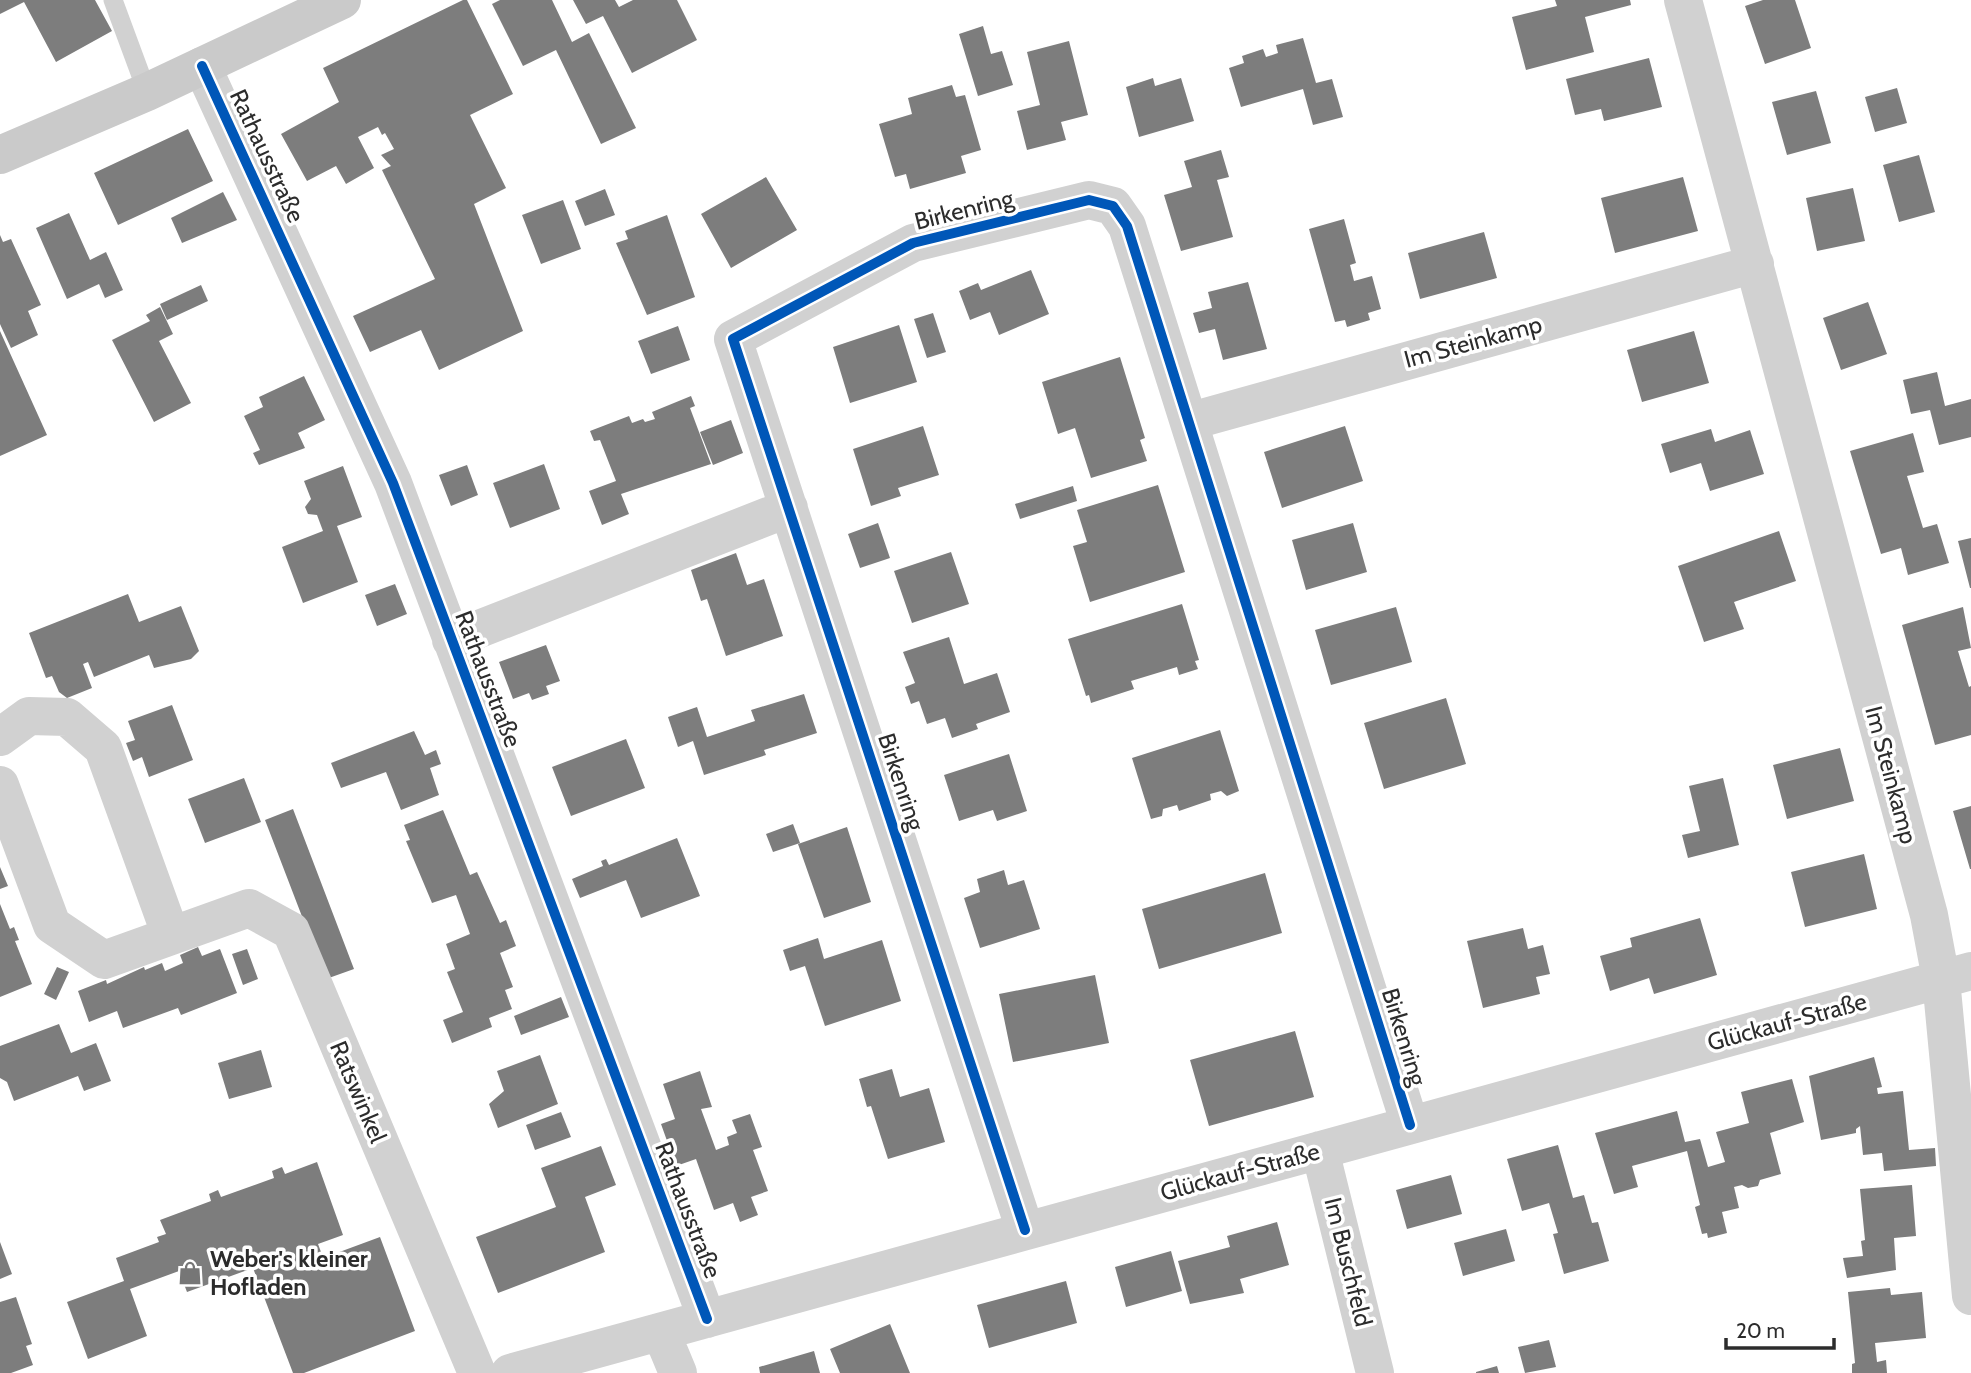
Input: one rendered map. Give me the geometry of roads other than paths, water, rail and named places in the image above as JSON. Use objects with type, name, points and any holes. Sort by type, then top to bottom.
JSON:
[{"type":"street","points":[[0,155],[147,92],[342,0]]},
{"type":"street","name":"Im Steinkamp","points":[[1684,0],[1929,915],[1956,975],[1971,1296]]},
{"type":"street","name":"Rathausstraße","points":[[202,66],[393,483],[707,1320]]},
{"type":"street","name":"Birkenring","points":[[1025,1230],[733,339],[913,243],[1089,200],[1113,206],[1128,226],[1410,1125]]},
{"type":"street","name":"Im Steinkamp","points":[[1191,421],[1755,264]]},
{"type":"street","points":[[451,640],[789,508]]},
{"type":"street","points":[[0,737],[29,716],[67,718],[103,748],[171,936]]},
{"type":"street","name":"Ratswinkel","points":[[0,785],[52,925],[104,960],[249,908],[290,931],[477,1373]]},
{"type":"street","name":"Glückauf-Straße","points":[[510,1373],[1956,975]]},
{"type":"street","name":"Im Buschfeld","points":[[1320,1150],[1375,1373]]},
{"type":"street","points":[[661,1332],[678,1373]]},
{"type":"lane","points":[[113,0],[147,92]]},
{"type":"place","name":"Weber's kleiner Hofladen","points":[[190,1273]]}]
